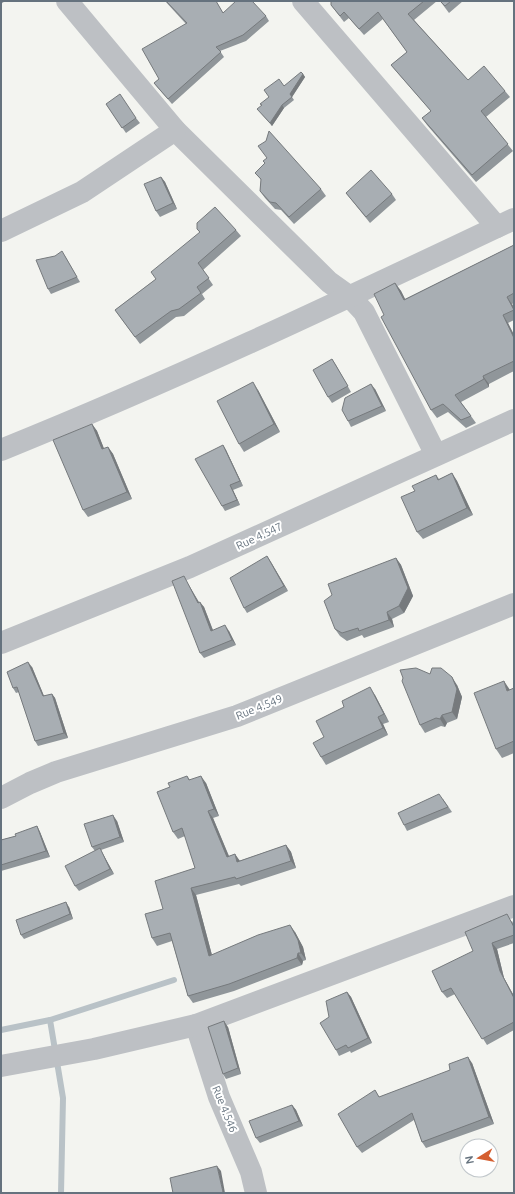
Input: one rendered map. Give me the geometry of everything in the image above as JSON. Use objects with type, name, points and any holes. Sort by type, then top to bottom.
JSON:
[{"type":"street","points":[[67,1],[175,130],[329,282],[350,297],[364,312],[436,455]]},
{"type":"street","points":[[1,450],[72,422],[350,297],[505,223],[303,1]]},
{"type":"street","points":[[1,231],[82,192],[175,130]]},
{"type":"street","name":"Rue 4.547","points":[[1,643],[190,567],[514,420]]},
{"type":"street","name":"Rue 4.549","points":[[1,798],[56,772],[237,716],[514,604]]},
{"type":"street","points":[[1,1066],[94,1049],[196,1025],[514,906]]},
{"type":"street","name":"Rue 4.546","points":[[196,1025],[219,1097],[251,1172],[256,1193]]},
{"type":"building","points":[[166,1],[216,1],[223,13],[236,1],[252,1],[266,16],[243,35],[216,47],[221,52],[168,99],[154,83],[159,79],[142,49],[187,23]]},
{"type":"building","points":[[331,1],[424,1],[408,14],[468,80],[484,66],[505,91],[481,111],[508,144],[472,175],[422,118],[431,111],[391,65],[407,52],[378,12],[359,29],[344,12],[340,16],[331,5]]},
{"type":"building","points":[[440,1],[451,1],[445,6]]},
{"type":"building","points":[[301,72],[303,74],[290,94],[292,97],[282,105],[270,123],[257,109],[262,105],[260,104],[269,97],[264,90],[279,79],[284,86]]},
{"type":"building","points":[[120,94],[136,118],[122,128],[106,104]]},
{"type":"building","points":[[269,131],[321,189],[289,217],[276,203],[270,202],[260,191],[261,179],[255,173],[265,163],[263,161],[267,158],[258,146],[266,141]]},
{"type":"building","points":[[371,170],[392,194],[366,217],[346,193]]},
{"type":"building","points":[[161,177],[173,203],[156,211],[144,184]]},
{"type":"building","points":[[215,207],[236,230],[198,263],[209,278],[197,287],[201,293],[179,309],[171,311],[135,337],[115,310],[156,279],[151,272],[200,232],[197,229],[197,223]]},
{"type":"building","points":[[514,245],[514,293],[507,297],[514,310],[503,315],[514,338],[514,361],[483,376],[484,379],[455,395],[471,416],[461,420],[443,404],[431,410],[381,317],[384,315],[374,294],[395,283],[404,300]]},
{"type":"building","points":[[62,251],[77,277],[48,289],[36,260],[55,256]]},
{"type":"building","points":[[332,359],[348,386],[328,397],[313,370]]},
{"type":"building","points":[[253,382],[274,424],[239,444],[217,401]]},
{"type":"building","points":[[371,384],[382,406],[348,421],[342,410],[345,398]]},
{"type":"building","points":[[92,424],[102,449],[108,447],[127,492],[83,510],[53,440]]},
{"type":"building","points":[[223,445],[240,481],[230,485],[237,500],[222,506],[195,459]]},
{"type":"building","points":[[452,473],[467,508],[417,532],[401,497],[415,491],[412,486],[436,475],[438,480]]},
{"type":"building","points":[[267,556],[284,586],[244,608],[230,578]]},
{"type":"building","points":[[396,558],[408,588],[399,606],[387,612],[389,620],[359,631],[358,628],[342,633],[335,629],[324,601],[332,595],[328,584]]},
{"type":"building","points":[[184,576],[198,603],[200,602],[211,631],[225,625],[232,640],[200,653],[172,581]]},
{"type":"building","points":[[28,662],[43,696],[52,694],[64,733],[35,741],[17,687],[13,688],[7,672]]},
{"type":"building","points":[[416,668],[430,674],[432,668],[441,668],[452,677],[457,689],[452,712],[442,715],[440,719],[436,718],[420,725],[402,681],[403,678],[400,670]]},
{"type":"building","points":[[504,681],[507,691],[514,688],[514,741],[496,749],[474,693]]},
{"type":"building","points":[[370,687],[384,714],[378,717],[383,728],[321,757],[313,743],[324,737],[316,721],[344,707],[342,701]]},
{"type":"building","points":[[187,776],[189,780],[201,776],[214,809],[208,811],[227,857],[235,854],[237,862],[286,845],[291,861],[236,879],[235,877],[191,888],[209,956],[258,935],[290,925],[298,940],[301,953],[298,953],[297,958],[229,984],[188,996],[170,933],[152,938],[145,914],[163,909],[155,881],[195,868],[182,828],[173,832],[157,792],[170,787],[168,783]]},
{"type":"building","points":[[439,794],[448,807],[404,825],[398,813]]},
{"type":"building","points":[[113,815],[120,837],[92,847],[84,824]]},
{"type":"building","points":[[37,826],[46,851],[1,865],[1,840],[16,836],[15,834]]},
{"type":"building","points":[[100,848],[110,869],[75,886],[65,866]]},
{"type":"building","points":[[66,902],[70,914],[21,935],[16,920]]},
{"type":"building","points":[[507,914],[514,927],[514,935],[492,943],[500,971],[514,998],[514,1022],[482,1039],[451,988],[442,992],[432,971],[473,951],[465,932]]},
{"type":"building","points":[[347,992],[368,1038],[348,1048],[346,1045],[336,1050],[320,1023],[329,1017],[326,1001]]},
{"type":"building","points":[[224,1021],[238,1068],[223,1074],[208,1027]]},
{"type":"building","points":[[468,1057],[489,1117],[422,1142],[412,1113],[357,1147],[338,1114],[375,1090],[379,1097],[450,1070],[449,1064]]},
{"type":"building","points":[[292,1105],[299,1121],[256,1138],[249,1121]]},
{"type":"building","points":[[217,1166],[223,1192],[173,1193],[170,1178]]},
{"type":"waterway","points":[[1,1030],[50,1020],[174,980]]},
{"type":"waterway","points":[[50,1020],[63,1098],[61,1193]]}]
